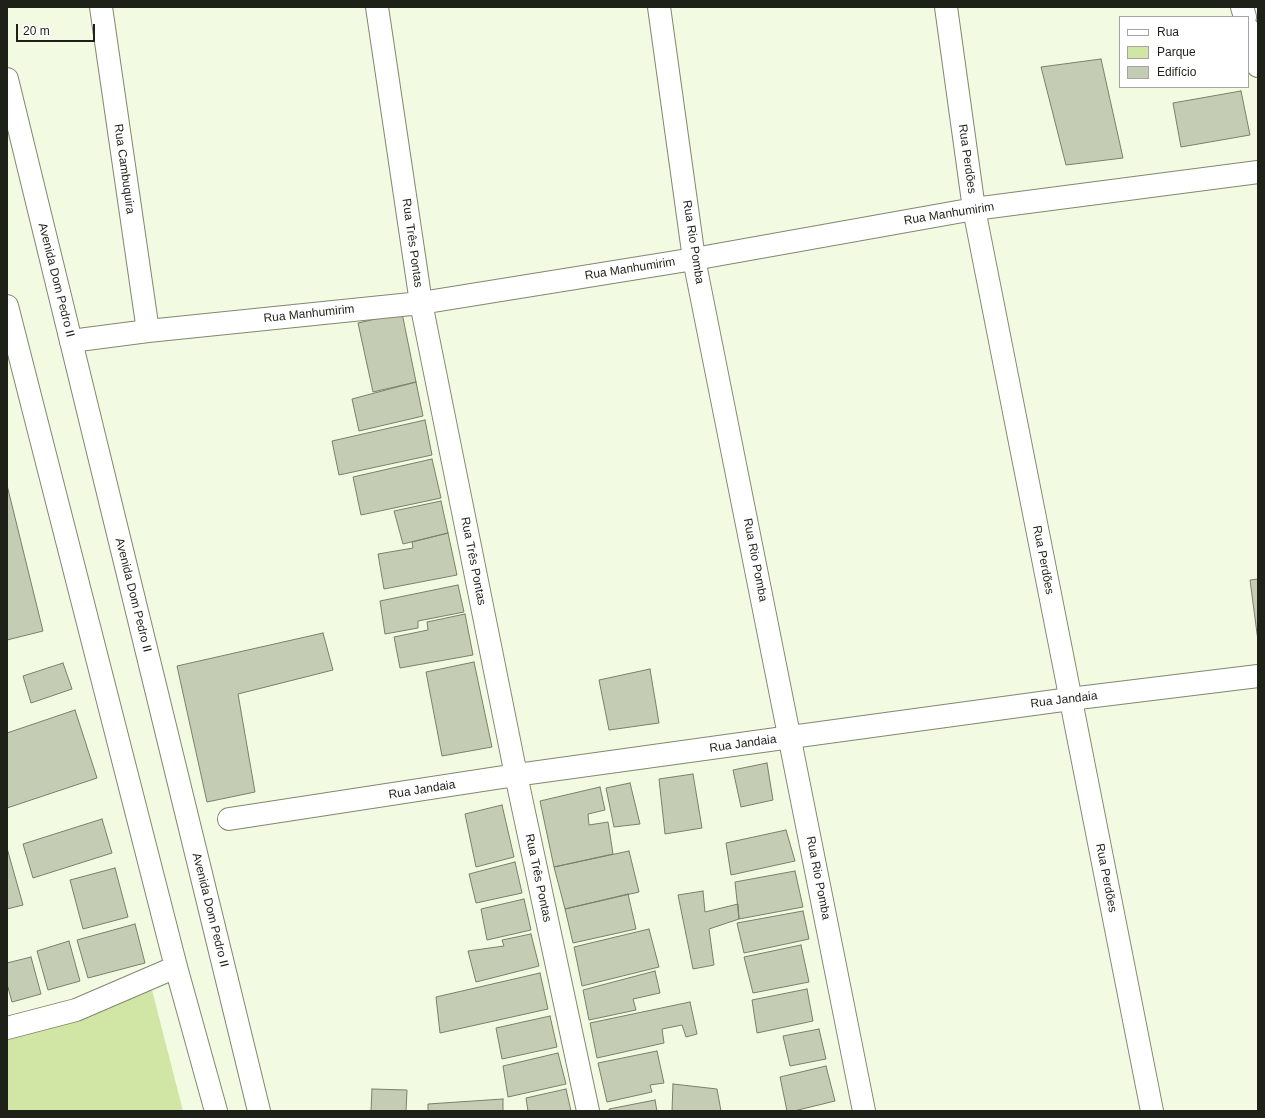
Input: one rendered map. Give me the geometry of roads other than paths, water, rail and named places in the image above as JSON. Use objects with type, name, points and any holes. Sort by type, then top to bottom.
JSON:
[{"type":"street","name":"Rua Cambuquira","points":[[101,7],[148,331]]},
{"type":"street","name":"Rua Três Pontas","points":[[377,7],[420,303],[516,776],[588,1111]]},
{"type":"street","name":"Rua Rio Pomba","points":[[659,7],[694,259],[791,737],[864,1111]]},
{"type":"street","name":"Rua Perdões","points":[[946,7],[974,209],[1152,1111]]},
{"type":"street","points":[[1249,33],[1258,66]]},
{"type":"street","name":"Avenida Dom Pedro II","points":[[7,79],[259,1111]]},
{"type":"street","name":"Rua Manhumirim","points":[[71,341],[148,331],[420,303],[694,259],[974,209],[1258,172]]},
{"type":"street","points":[[7,306],[11,338],[176,967],[216,1111]]},
{"type":"street","name":"Rua Jandaia","points":[[229,819],[791,737],[1070,699],[1258,676]]},
{"type":"street","points":[[7,1028],[76,1010],[176,967]]}]
